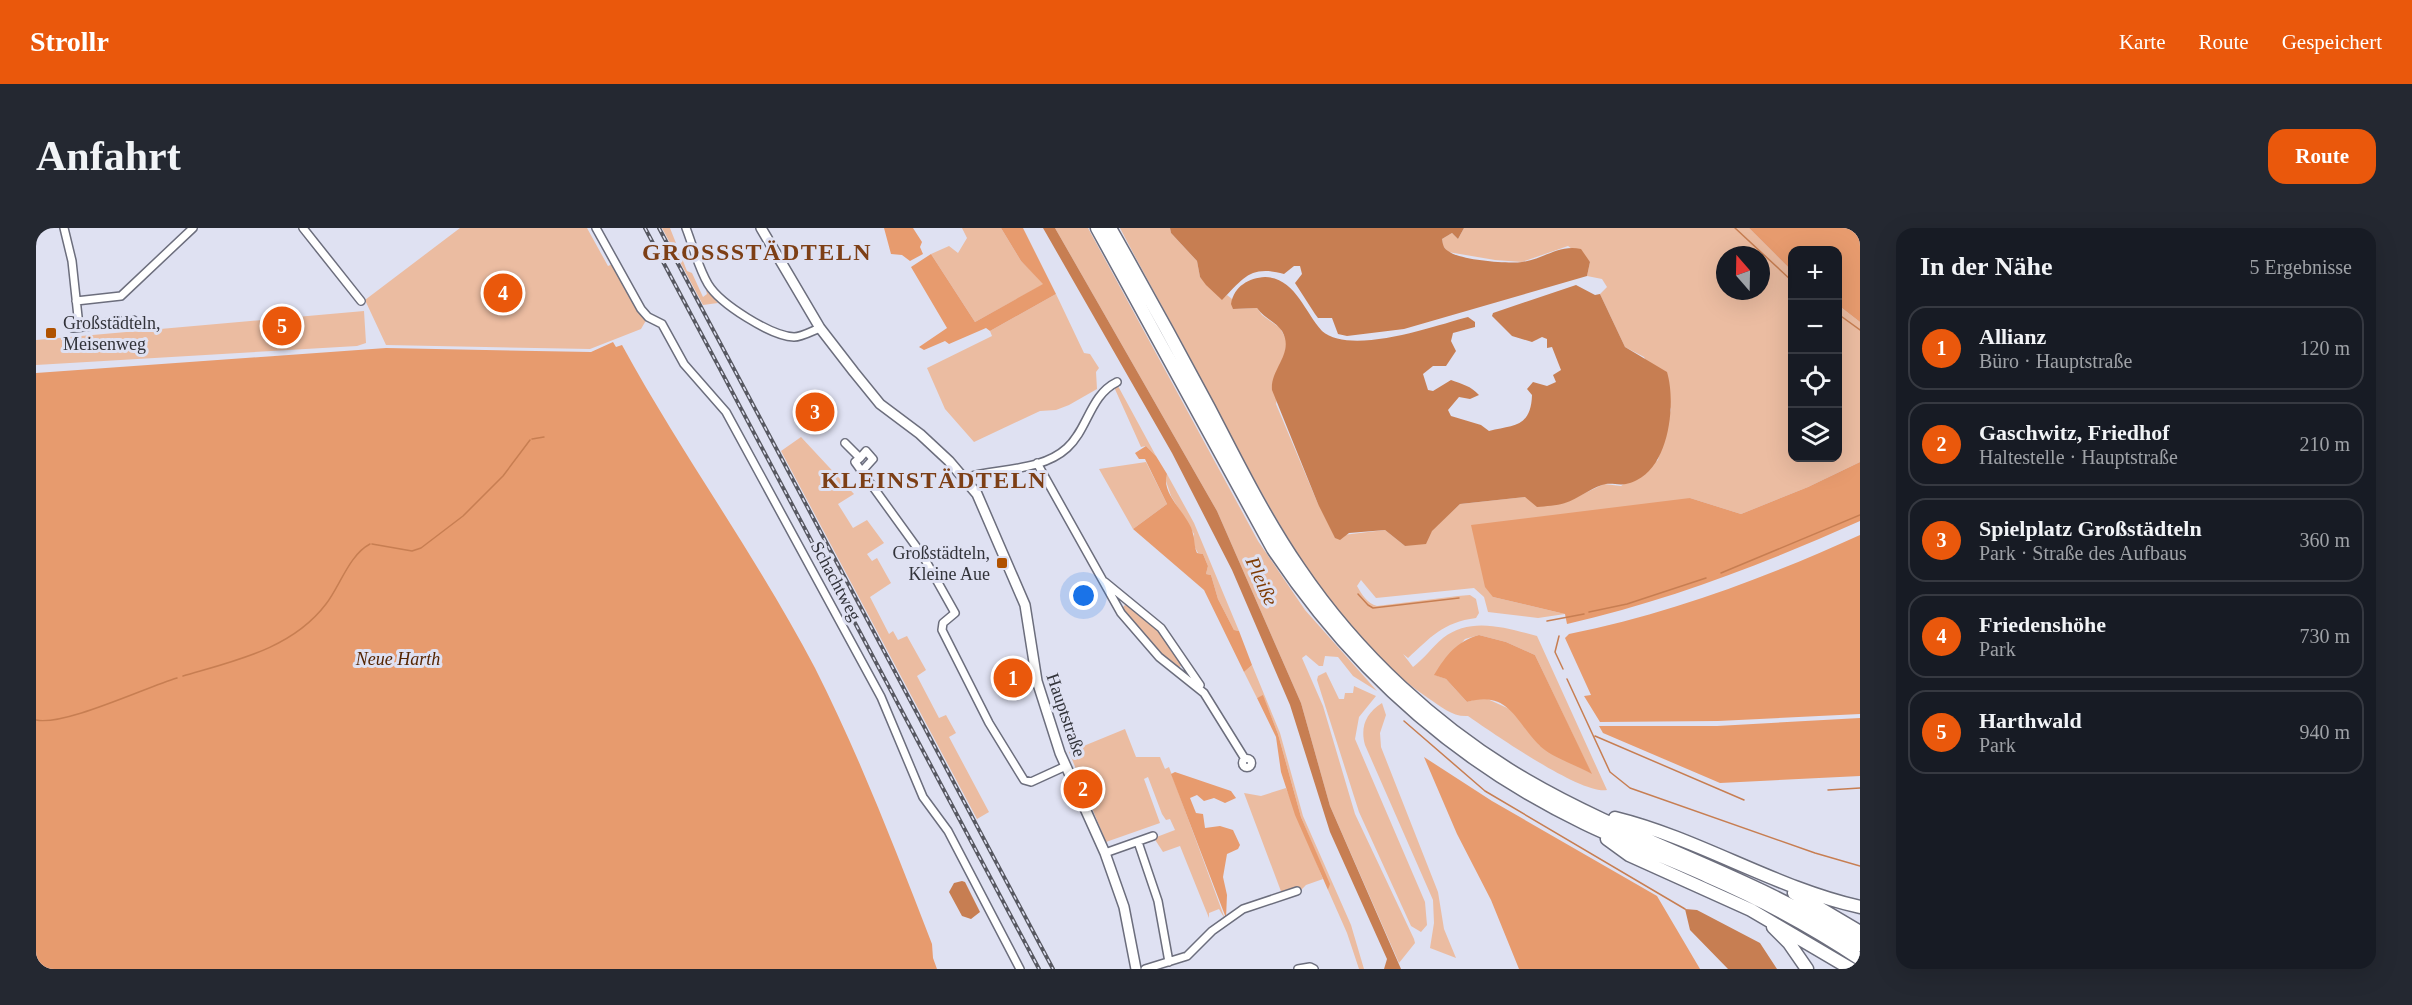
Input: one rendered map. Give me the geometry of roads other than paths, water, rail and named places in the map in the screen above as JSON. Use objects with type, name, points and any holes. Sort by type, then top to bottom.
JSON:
[{"type":"highway","points":[[1097,228],[1155,331],[1251,512],[1290,575],[1324,621],[1366,668],[1435,732],[1514,786],[1586,824],[1756,899],[1815,930],[1860,959]]},
{"type":"highway","points":[[1110,228],[1267,517],[1299,568],[1328,607],[1375,661],[1417,701],[1449,727],[1516,774],[1585,811],[1762,889],[1860,945]]},
{"type":"highway","points":[[1585,811],[1649,828],[1810,893],[1860,908]]},
{"type":"highway","points":[[1586,824],[1629,855],[1724,897],[1778,924],[1851,969]]},
{"type":"highway","points":[[1756,872],[1860,932]]},
{"type":"highway","points":[[1724,897],[1772,926],[1789,943],[1807,969]]},
{"type":"main road","name":"Hauptstraße","points":[[762,228],[820,328],[880,404],[920,434],[949,461],[966,480],[979,505],[1020,592],[1027,617],[1034,669],[1066,766],[1105,853],[1124,907],[1136,969]]},
{"type":"main road","points":[[76,327],[134,321]]},
{"type":"street","points":[[64,228],[72,261],[76,327]]},
{"type":"street","points":[[76,301],[121,296],[193,228]]},
{"type":"street","points":[[303,228],[361,301]]},
{"type":"street","name":"Schachtweg","points":[[596,228],[641,309],[648,317],[662,324],[684,364],[716,399],[732,422],[880,697],[923,797],[948,831],[1020,969]]},
{"type":"street","points":[[686,228],[708,284],[718,296],[765,329],[784,336],[797,337],[820,328]]},
{"type":"street","points":[[966,480],[1037,463],[1068,448],[1098,397],[1117,382]]},
{"type":"street","points":[[845,443],[860,458]]},
{"type":"street","points":[[863,470],[873,459],[866,451],[855,462],[863,470],[922,556],[955,613],[943,623],[942,630],[989,723],[1024,780],[1031,782],[1066,766]]},
{"type":"street","points":[[1037,463],[1120,613],[1140,638],[1204,693]]},
{"type":"street","points":[[1102,579],[1161,628],[1245,759]]},
{"type":"street","points":[[1105,853],[1153,836]]},
{"type":"street","points":[[1138,842],[1158,901],[1169,962]]},
{"type":"street","points":[[1145,969],[1193,952],[1212,931],[1243,909],[1297,891]]},
{"type":"street","points":[[1298,969],[1314,969]]},
{"type":"waterway","points":[[1735,228],[1788,277]]},
{"type":"waterway","points":[[1842,317],[1860,330]]},
{"type":"waterway","points":[[532,439],[544,437]]},
{"type":"waterway","points":[[372,544],[412,551],[421,548],[463,516],[503,476],[530,440]]},
{"type":"waterway","points":[[1721,573],[1860,515]]},
{"type":"waterway","points":[[183,676],[261,651],[296,632],[326,604],[356,555],[370,544]]},
{"type":"waterway","points":[[1589,612],[1627,604],[1706,578]]},
{"type":"waterway","points":[[1358,594],[1373,608],[1459,598]]},
{"type":"waterway","points":[[1547,621],[1584,614]]},
{"type":"waterway","points":[[1559,636],[1555,652],[1563,669]]},
{"type":"waterway","points":[[36,720],[49,720],[85,712],[177,678]]},
{"type":"waterway","points":[[1567,679],[1610,772],[1630,788],[1815,853],[1860,866]]},
{"type":"waterway","points":[[1404,721],[1485,791],[1685,909]]},
{"type":"waterway","points":[[1595,736],[1744,800]]},
{"type":"waterway","points":[[1828,790],[1860,788]]},
{"type":"railway","points":[[645,228],[1039,969]]},
{"type":"railway","points":[[659,228],[1053,969]]},
{"type":"place","name":"Friedenshöhe","points":[[503,293]]},
{"type":"place","name":"Harthwald","points":[[282,326]]},
{"type":"place","name":"Großstädteln, Meisenweg","points":[[51,333]]},
{"type":"place","name":"Spielplatz Großstädteln","points":[[815,412]]},
{"type":"place","name":"Großstädteln, Kleine Aue","points":[[1002,563]]},
{"type":"place","name":"Allianz","points":[[1013,678]]},
{"type":"place","name":"Gaschwitz, Friedhof","points":[[1083,789]]},
{"type":"district","name":"GROSSSTÄDTELN","points":[[757,252]]},
{"type":"district","name":"KLEINSTÄDTELN","points":[[934,480]]},
{"type":"water label","name":"Pleiße","points":[[1262,581]]},
{"type":"park label","name":"Neue Harth","points":[[398,659]]}]
